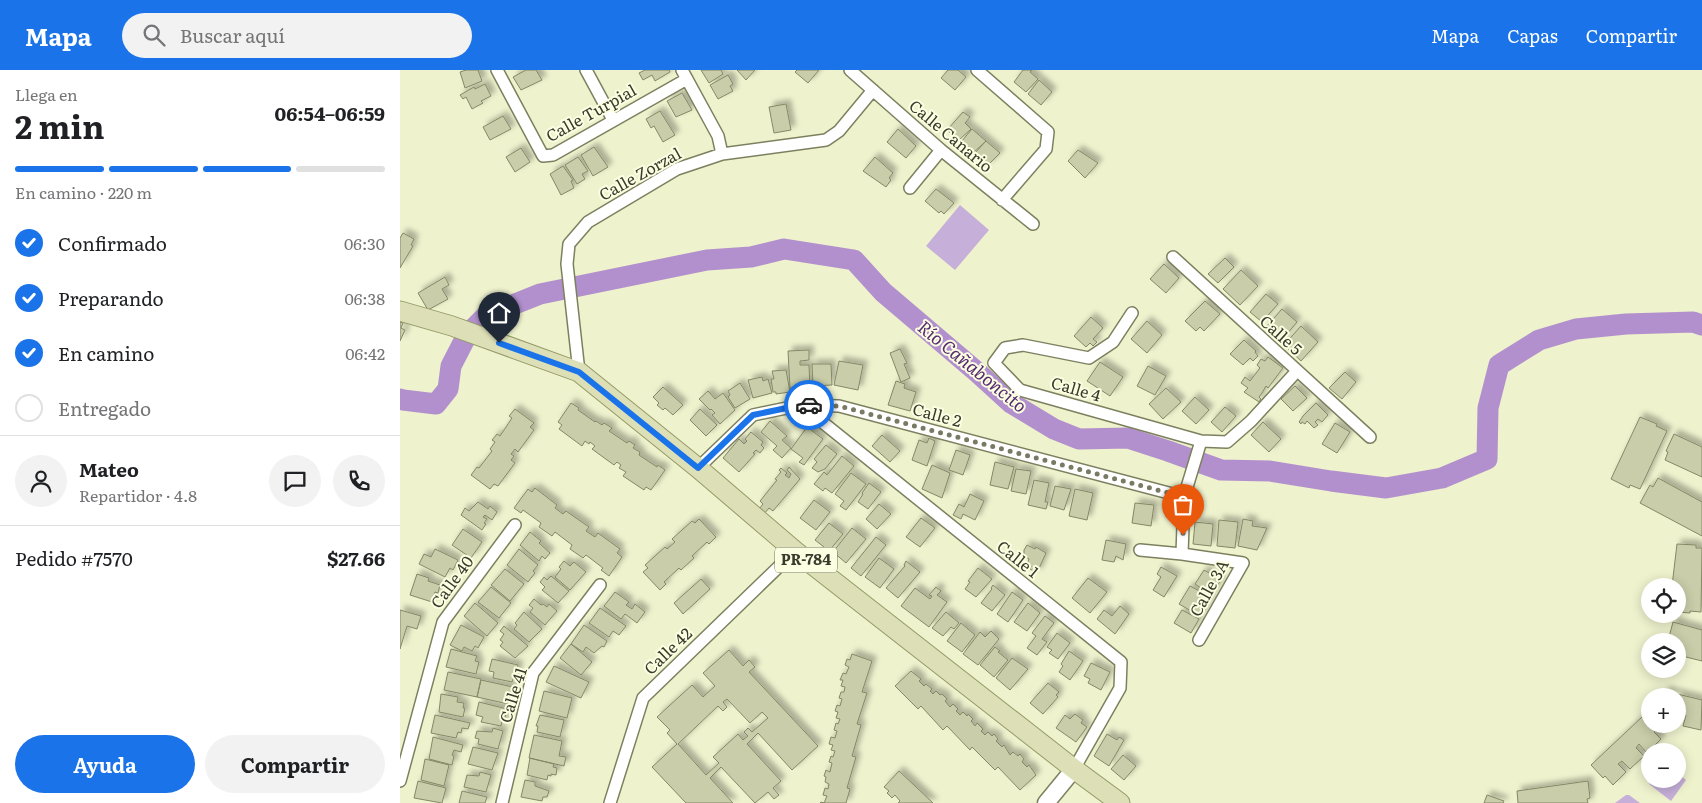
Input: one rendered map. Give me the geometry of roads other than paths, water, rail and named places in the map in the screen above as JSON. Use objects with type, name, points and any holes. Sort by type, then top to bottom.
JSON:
[{"type":"main road","name":"PR-784","points":[[400,311],[452,326],[579,372],[698,468],[795,551],[1120,803]]},
{"type":"street","name":"Calle Turpial","points":[[497,70],[543,156],[553,155],[614,120],[685,74]]},
{"type":"street","points":[[586,70],[614,120]]},
{"type":"street","name":"Calle Canario","points":[[850,70],[942,150],[1033,224]]},
{"type":"street","points":[[977,70],[1048,132],[1046,149],[1002,200]]},
{"type":"street","points":[[685,74],[718,136],[722,154]]},
{"type":"street","name":"Calle Zorzal","points":[[579,372],[567,264],[569,244],[588,222],[677,169],[722,154],[826,140],[839,131],[873,90]]},
{"type":"street","points":[[910,188],[942,150]]},
{"type":"street","name":"Calle 5","points":[[1172,257],[1370,437]]},
{"type":"street","name":"Calle 4","points":[[1132,313],[1113,342],[1089,358],[1023,345],[1005,348],[994,362],[1020,390],[1201,441],[1227,442],[1251,421],[1297,371]]},
{"type":"street","name":"Calle 2","points":[[698,468],[753,415],[801,405],[839,406],[1184,497]]},
{"type":"street","name":"Calle 1","points":[[801,405],[1121,662],[1120,688],[1074,769]]},
{"type":"street","points":[[1182,554],[1184,497],[1201,441]]},
{"type":"street","name":"Calle 40","points":[[400,781],[443,622],[515,524]]},
{"type":"street","name":"Calle 3A","points":[[1140,550],[1182,554],[1243,564],[1199,640]]},
{"type":"street","name":"Calle 42","points":[[610,803],[643,698],[795,551]]},
{"type":"street","name":"Calle 41","points":[[502,803],[533,673],[600,585]]},
{"type":"street","points":[[1046,803],[1074,769]]},
{"type":"waterway","name":"Río Cañaboncito","points":[[400,399],[436,404],[448,389],[451,366],[467,335],[487,315],[540,294],[707,260],[751,257],[784,249],[854,260],[883,292],[1011,403],[1054,429],[1079,439],[1128,438],[1221,470],[1270,471],[1386,488],[1442,478],[1487,459],[1488,408],[1499,365],[1539,340],[1576,329],[1626,324],[1693,322],[1702,325]]}]
